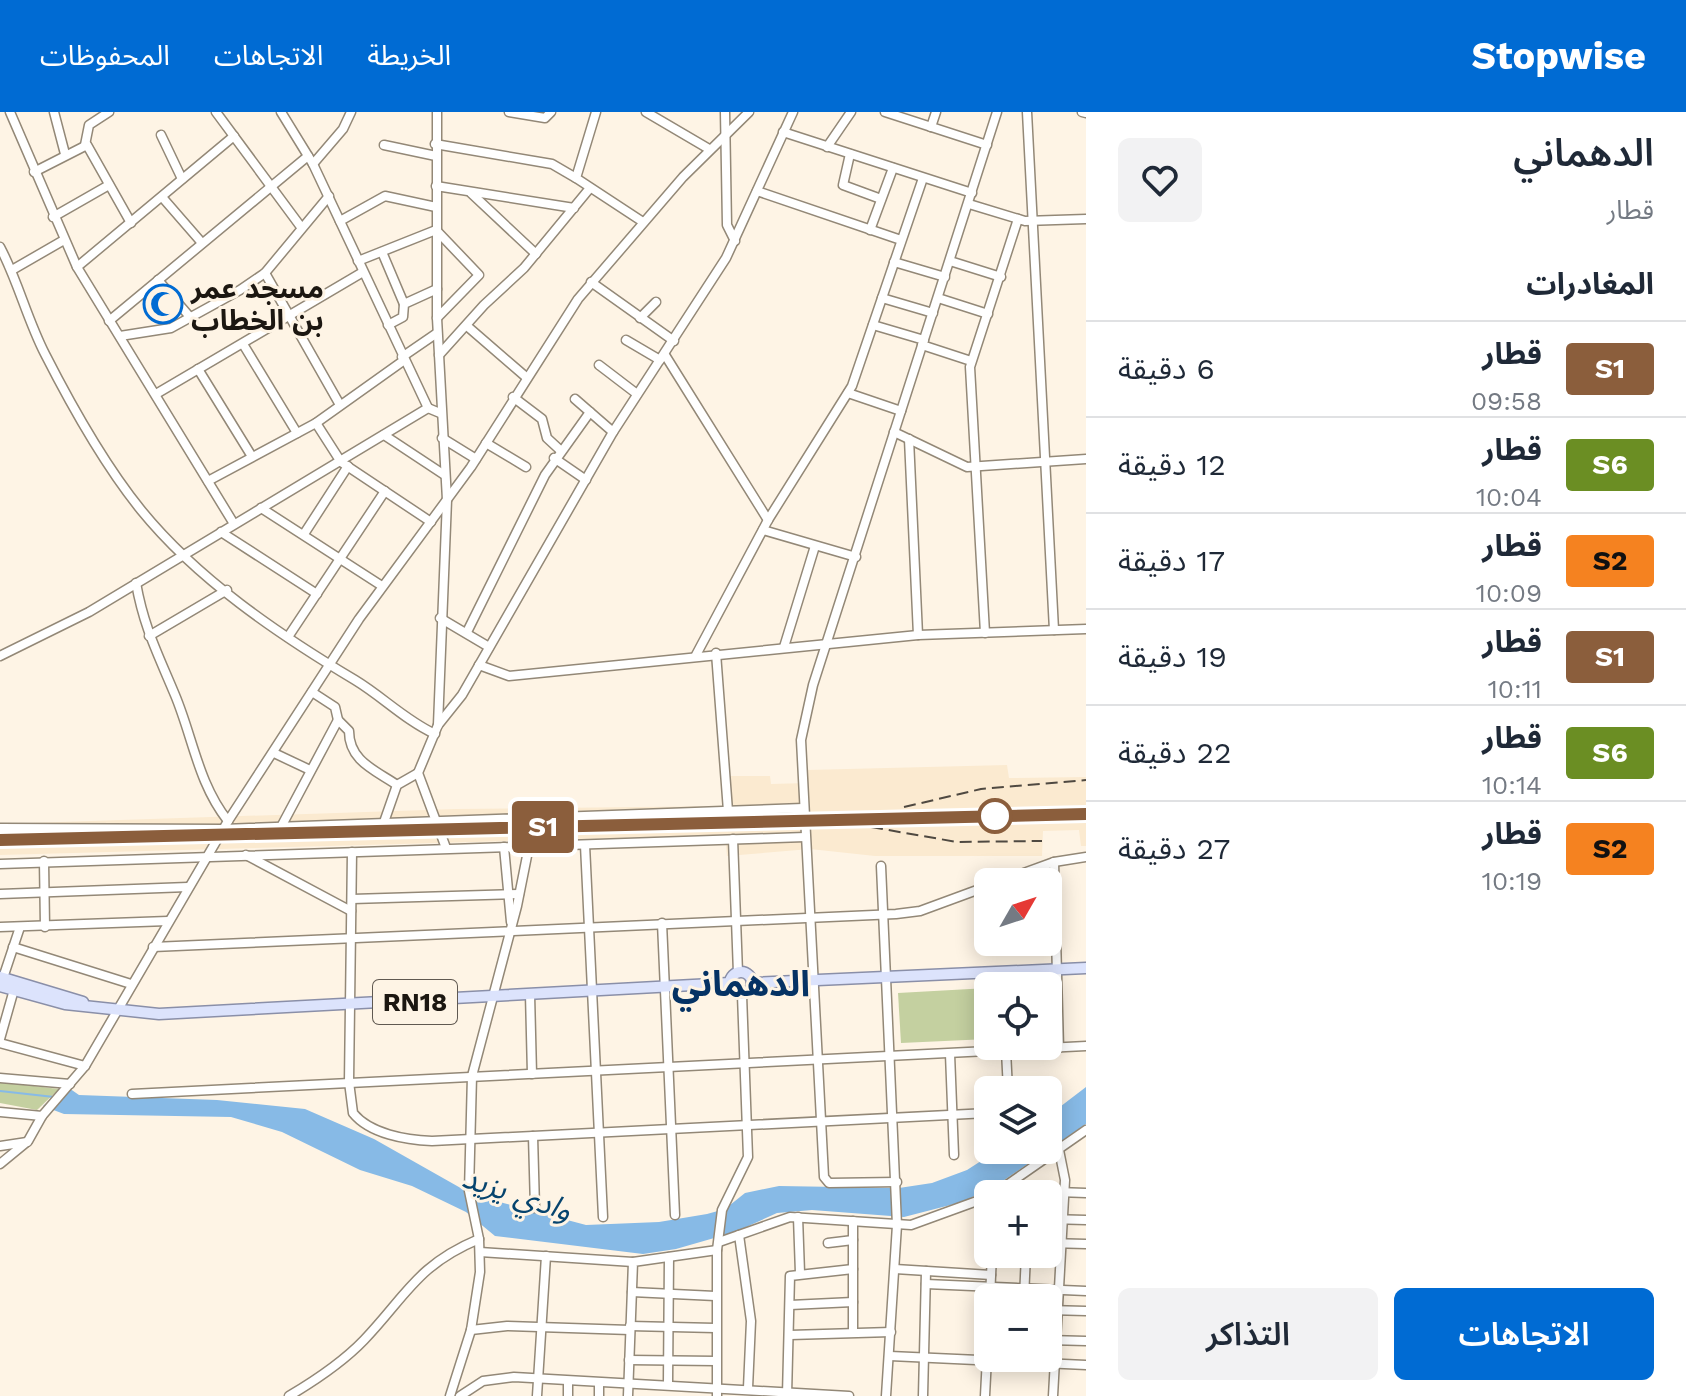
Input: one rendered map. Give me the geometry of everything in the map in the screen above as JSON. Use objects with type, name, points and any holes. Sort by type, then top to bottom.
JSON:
[{"type":"main road","points":[[752,983],[1086,968]]},
{"type":"main road","points":[[738,973],[748,974],[752,983],[749,991],[742,995],[733,992],[730,983],[738,973]]},
{"type":"main road","name":"RN18","points":[[1,980],[65,1004],[159,1014],[730,983]]},
{"type":"street","points":[[10,112],[77,267],[234,524]]},
{"type":"street","points":[[54,112],[65,154]]},
{"type":"street","points":[[85,145],[89,125],[109,112]]},
{"type":"street","points":[[216,112],[301,227]]},
{"type":"street","points":[[281,112],[329,196],[402,359],[428,408],[440,413]]},
{"type":"street","points":[[109,321],[269,186],[311,160],[348,123],[351,112]]},
{"type":"street","points":[[436,730],[447,500],[443,474],[437,333],[437,112]]},
{"type":"street","points":[[509,112],[545,118],[551,112]]},
{"type":"street","points":[[576,178],[596,112]]},
{"type":"street","points":[[725,112],[727,225],[735,241]]},
{"type":"street","points":[[0,1164],[28,1141],[45,1113],[85,1066],[207,854],[382,586],[476,459],[513,397],[591,282],[709,149],[749,112]]},
{"type":"street","points":[[383,825],[397,785],[418,773],[436,730],[479,665],[613,432],[674,341],[735,241],[793,112]]},
{"type":"street","points":[[827,147],[851,112]]},
{"type":"street","points":[[885,112],[987,145]]},
{"type":"street","points":[[931,127],[936,112]]},
{"type":"street","points":[[897,1184],[826,1182],[801,740],[807,707],[997,112]]},
{"type":"street","points":[[1027,112],[1054,630]]},
{"type":"street","points":[[651,113],[709,149]]},
{"type":"street","points":[[783,132],[972,193]]},
{"type":"street","points":[[161,135],[182,179]]},
{"type":"street","points":[[77,267],[234,136]]},
{"type":"street","points":[[435,144],[552,164],[643,222]]},
{"type":"street","points":[[34,172],[85,145]]},
{"type":"street","points":[[85,145],[91,149],[131,223]]},
{"type":"street","points":[[384,145],[436,156]]},
{"type":"street","points":[[850,154],[843,185],[881,199]]},
{"type":"street","points":[[870,230],[893,168]]},
{"type":"street","points":[[696,655],[768,520],[848,393],[923,178]]},
{"type":"street","points":[[53,217],[109,185]]},
{"type":"street","points":[[436,186],[574,208]]},
{"type":"street","points":[[439,355],[536,254],[590,188]]},
{"type":"street","points":[[757,191],[901,240]]},
{"type":"street","points":[[470,192],[536,254]]},
{"type":"street","points":[[120,336],[171,328],[216,305],[265,273],[329,196]]},
{"type":"street","points":[[340,221],[385,196],[436,207]]},
{"type":"street","points":[[162,197],[202,243]]},
{"type":"street","points":[[969,204],[1031,221],[1086,219]]},
{"type":"street","points":[[985,633],[971,361],[1018,219]]},
{"type":"street","points":[[358,261],[436,230]]},
{"type":"street","points":[[436,230],[479,275],[437,318]]},
{"type":"street","points":[[12,270],[64,240]]},
{"type":"street","points":[[0,247],[45,354],[90,434],[138,507],[184,554],[288,637],[374,693],[405,719],[436,730]]},
{"type":"street","points":[[382,252],[404,304],[403,317],[388,325]]},
{"type":"street","points":[[950,261],[1001,277]]},
{"type":"street","points":[[894,262],[945,277]]},
{"type":"street","points":[[156,394],[291,318],[363,272]]},
{"type":"street","points":[[265,273],[340,405]]},
{"type":"street","points":[[158,280],[190,317]]},
{"type":"street","points":[[591,282],[674,341]]},
{"type":"street","points":[[404,304],[437,289]]},
{"type":"street","points":[[882,298],[933,313]]},
{"type":"street","points":[[938,298],[988,314]]},
{"type":"street","points":[[640,318],[656,302]]},
{"type":"street","points":[[873,325],[971,361]]},
{"type":"street","points":[[467,326],[526,377]]},
{"type":"street","points":[[208,481],[251,455],[316,423],[437,333]]},
{"type":"street","points":[[626,340],[663,357],[768,520]]},
{"type":"street","points":[[243,344],[297,433]]},
{"type":"street","points":[[599,365],[637,394]]},
{"type":"street","points":[[198,369],[251,455]]},
{"type":"street","points":[[848,393],[901,411]]},
{"type":"street","points":[[513,397],[542,419],[547,438],[560,450]]},
{"type":"street","points":[[575,399],[613,432]]},
{"type":"street","points":[[0,656],[67,625],[261,508],[344,464],[428,408]]},
{"type":"street","points":[[467,632],[554,458],[590,412]]},
{"type":"street","points":[[316,423],[344,464],[431,522]]},
{"type":"street","points":[[894,432],[967,467],[1086,459]]},
{"type":"street","points":[[384,435],[443,474]]},
{"type":"street","points":[[442,438],[476,459]]},
{"type":"street","points":[[909,439],[918,635]]},
{"type":"street","points":[[486,443],[526,467]]},
{"type":"street","points":[[554,458],[586,480]]},
{"type":"street","points":[[304,534],[344,464]]},
{"type":"street","points":[[288,637],[385,491]]},
{"type":"street","points":[[261,508],[382,586]]},
{"type":"street","points":[[763,530],[856,557]]},
{"type":"street","points":[[221,532],[317,594]]},
{"type":"street","points":[[784,647],[815,546]]},
{"type":"street","points":[[136,583],[149,636],[175,694],[205,787],[226,825]]},
{"type":"street","points":[[149,636],[227,590]]},
{"type":"street","points":[[440,618],[489,647]]},
{"type":"street","points":[[479,665],[509,676],[918,635],[1086,629]]},
{"type":"street","points":[[716,653],[728,811]]},
{"type":"street","points":[[312,692],[335,707],[338,720],[349,731],[350,745],[358,758],[397,785]]},
{"type":"street","points":[[281,827],[338,720]]},
{"type":"street","points":[[274,753],[310,770]]},
{"type":"street","points":[[418,773],[439,822],[446,848]]},
{"type":"street","points":[[0,828],[383,825],[803,808]]},
{"type":"street","points":[[0,864],[207,854],[805,837]]},
{"type":"street","points":[[733,839],[738,973]]},
{"type":"street","points":[[585,845],[603,1217]]},
{"type":"street","points":[[450,1396],[471,1330],[480,1252],[469,1191],[472,1076],[529,846]]},
{"type":"street","points":[[504,847],[512,923]]},
{"type":"street","points":[[352,852],[347,1005],[349,1082],[353,1113],[368,1125],[406,1139],[469,1140],[974,1114]]},
{"type":"street","points":[[242,854],[351,911]]},
{"type":"street","points":[[1038,868],[1086,857]]},
{"type":"street","points":[[44,861],[45,927]]},
{"type":"street","points":[[1054,862],[1057,972]]},
{"type":"street","points":[[881,866],[897,1184],[895,1269],[886,1396]]},
{"type":"street","points":[[0,894],[188,887]]},
{"type":"street","points":[[153,947],[884,914],[920,911],[974,891]]},
{"type":"street","points":[[352,899],[519,894]]},
{"type":"street","points":[[0,927],[168,921]]},
{"type":"street","points":[[662,923],[675,1215]]},
{"type":"street","points":[[1,980],[20,927]]},
{"type":"street","points":[[13,947],[131,984]]},
{"type":"street","points":[[15,986],[0,1041],[85,1066]]},
{"type":"street","points":[[530,994],[532,1074]]},
{"type":"street","points":[[717,1391],[715,1296],[722,1210],[748,1157],[742,1065],[742,995]]},
{"type":"street","points":[[1062,1048],[1086,1046]]},
{"type":"street","points":[[132,1094],[974,1053]]},
{"type":"street","points":[[950,1054],[954,1155]]},
{"type":"street","points":[[0,1078],[69,1085]]},
{"type":"street","points":[[0,1112],[45,1113]]},
{"type":"street","points":[[1062,1148],[1086,1130]]},
{"type":"street","points":[[533,1136],[535,1208]]},
{"type":"street","points":[[0,1146],[28,1141]]},
{"type":"street","points":[[1062,1162],[1065,1173],[1062,1220],[1086,1220]]},
{"type":"street","points":[[1017,1180],[1040,1164]]},
{"type":"street","points":[[1030,1180],[1031,1171]]},
{"type":"street","points":[[1063,1193],[1086,1193]]},
{"type":"street","points":[[480,1252],[633,1262],[669,1257],[718,1244],[765,1224],[798,1217],[897,1225],[930,1219],[974,1202]]},
{"type":"street","points":[[798,1217],[800,1273]]},
{"type":"street","points":[[853,1221],[853,1331]]},
{"type":"street","points":[[739,1235],[751,1321],[748,1388]]},
{"type":"street","points":[[289,1396],[348,1356],[419,1275],[436,1261],[479,1239]]},
{"type":"street","points":[[828,1243],[853,1240]]},
{"type":"street","points":[[1062,1244],[1086,1244]]},
{"type":"street","points":[[537,1396],[546,1256]]},
{"type":"street","points":[[661,1396],[669,1360],[669,1257]]},
{"type":"street","points":[[628,1396],[633,1262]]},
{"type":"street","points":[[990,1284],[991,1268]]},
{"type":"street","points":[[787,1394],[790,1277],[800,1273],[853,1269]]},
{"type":"street","points":[[895,1269],[991,1275]]},
{"type":"street","points":[[923,1396],[926,1271]]},
{"type":"street","points":[[926,1284],[974,1291]]},
{"type":"street","points":[[1062,1290],[1086,1291]]},
{"type":"street","points":[[632,1292],[715,1296]]},
{"type":"street","points":[[790,1305],[853,1302]]},
{"type":"street","points":[[1062,1310],[1086,1311]]},
{"type":"street","points":[[471,1330],[715,1328]]},
{"type":"street","points":[[790,1335],[891,1332]]},
{"type":"street","points":[[1062,1340],[1086,1341]]},
{"type":"street","points":[[890,1356],[974,1359]]},
{"type":"street","points":[[629,1360],[716,1361]]},
{"type":"street","points":[[1062,1364],[1086,1365]]},
{"type":"street","points":[[985,1396],[986,1372]]},
{"type":"street","points":[[1053,1396],[1054,1372]]},
{"type":"street","points":[[460,1396],[483,1381],[498,1377],[665,1384],[717,1391],[748,1388],[763,1393],[849,1396]]},
{"type":"street","points":[[568,1381],[568,1396]]},
{"type":"street","points":[[599,1383],[599,1396]]},
{"type":"shaded area","points":[[1007,765],[1009,778],[1086,777],[1086,846],[1081,846],[1079,830],[1043,831],[1042,856],[875,856],[810,849],[727,856],[725,835],[0,855],[0,824],[456,809],[725,806],[723,776],[770,776],[771,784],[807,783],[807,770]]},
{"type":"green space","points":[[974,989],[974,1040],[901,1043],[898,993]]},
{"type":"green space","points":[[0,1082],[59,1089],[37,1110],[0,1103]]},
{"type":"water","name":"وادي يزيد","points":[[66,1086],[79,1095],[217,1100],[305,1109],[374,1139],[473,1195],[586,1225],[659,1222],[707,1214],[725,1209],[745,1193],[779,1186],[899,1188],[932,1183],[976,1164],[1028,1164],[1004,1180],[974,1180],[974,1196],[962,1202],[904,1217],[812,1210],[777,1213],[735,1232],[676,1249],[643,1254],[495,1236],[466,1212],[412,1186],[360,1170],[282,1132],[231,1117],[64,1114],[43,1106]]},
{"type":"water","name":"وادي يزيد","points":[[1086,1087],[1086,1124],[1062,1140],[1062,1105]]},
{"type":"waterway","name":"وادي يزيد","points":[[0,1091],[54,1097]]},
{"type":"railway","points":[[904,807],[981,789],[1086,780]]},
{"type":"railway","points":[[0,840],[1086,814]]},
{"type":"railway","points":[[871,827],[957,842],[1042,841]]},
{"type":"train","name":"S1","points":[[0,840],[1086,814]]},
{"type":"place","name":"مسجد عمر بن الخطاب","points":[[163,304]]},
{"type":"district","name":"الدهماني","points":[[741,983]]}]
